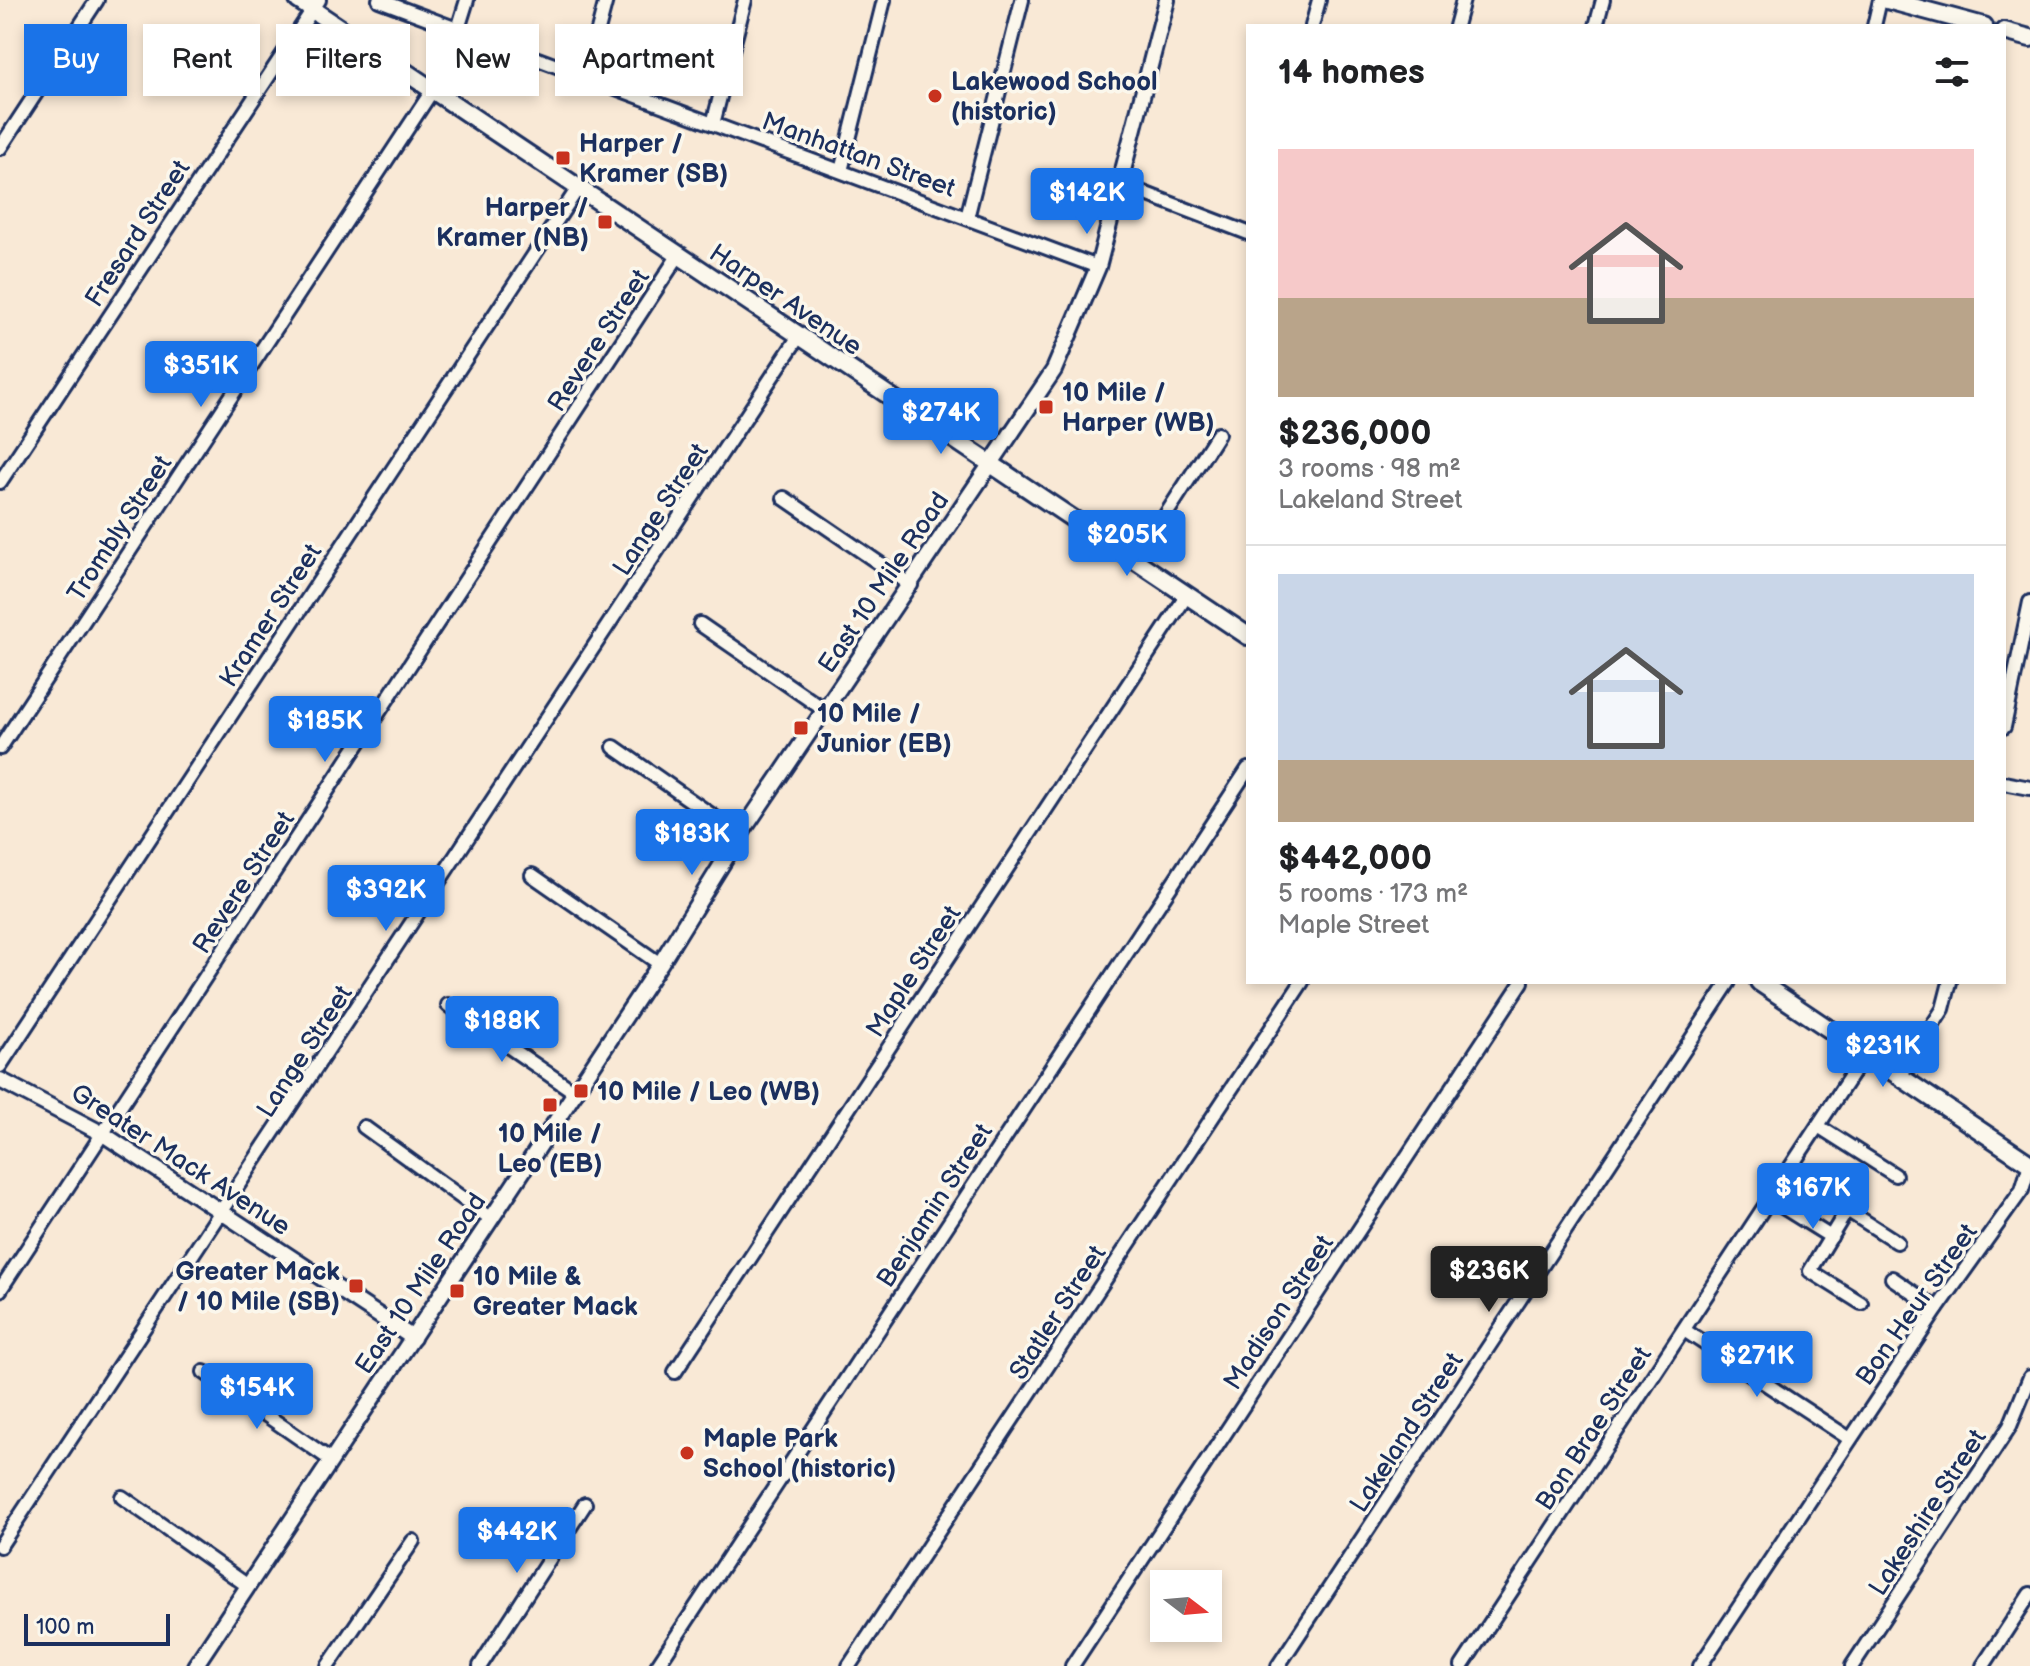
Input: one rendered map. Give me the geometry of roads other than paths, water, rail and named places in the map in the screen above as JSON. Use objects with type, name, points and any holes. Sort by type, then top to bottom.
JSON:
[{"type":"main road","points":[[1887,0],[1977,24]]},
{"type":"main road","name":"Harper Avenue","points":[[310,3],[426,87]]},
{"type":"main road","points":[[2006,32],[2030,38]]},
{"type":"main road","name":"Harper Avenue","points":[[440,96],[1246,635]]},
{"type":"main road","points":[[1781,988],[1865,1054],[2030,1164]]},
{"type":"street","points":[[0,148],[97,0]]},
{"type":"street","name":"Manhattan Street","points":[[379,0],[396,3],[446,24]]},
{"type":"street","points":[[460,24],[467,0]]},
{"type":"street","points":[[600,24],[606,0]]},
{"type":"street","points":[[713,124],[745,0]]},
{"type":"street","points":[[841,171],[884,0]]},
{"type":"street","points":[[967,218],[1022,0]]},
{"type":"street","name":"East 10 Mile Road","points":[[195,1666],[576,1093],[740,835],[1054,370],[1098,267],[1167,0]]},
{"type":"street","points":[[1313,24],[1319,0]]},
{"type":"street","points":[[1457,24],[1463,0]]},
{"type":"street","points":[[1597,24],[1603,0]]},
{"type":"street","points":[[1874,24],[1880,0]]},
{"type":"street","name":"Fresard Street","points":[[0,482],[310,3]]},
{"type":"street","name":"Trombly Street","points":[[0,748],[429,96]]},
{"type":"street","name":"Manhattan Street","points":[[639,96],[1098,267]]},
{"type":"street","points":[[1120,184],[1246,232]]},
{"type":"street","name":"Kramer Street","points":[[0,1066],[578,188]]},
{"type":"street","name":"Revere Street","points":[[0,1290],[678,256]]},
{"type":"street","name":"Lange Street","points":[[0,1546],[80,1421],[223,1213],[799,336]]},
{"type":"street","points":[[1136,561],[1218,434]]},
{"type":"street","points":[[784,498],[911,585]]},
{"type":"street","name":"Maple Street","points":[[675,1372],[1187,595]]},
{"type":"street","points":[[2006,717],[2030,602]]},
{"type":"street","points":[[700,624],[826,711]]},
{"type":"street","points":[[614,747],[740,835]]},
{"type":"street","name":"Benjamin Street","points":[[657,1666],[1246,772]]},
{"type":"street","points":[[2006,783],[2030,788]]},
{"type":"street","points":[[532,875],[660,964]]},
{"type":"street","name":"Statler Street","points":[[849,1666],[1301,984]]},
{"type":"street","name":"Madison Street","points":[[1072,1666],[1521,984]]},
{"type":"street","name":"Lakeland Street","points":[[1278,1666],[1728,984]]},
{"type":"street","points":[[1900,1076],[1943,1009],[1949,984]]},
{"type":"street","points":[[448,1005],[576,1093]]},
{"type":"street","name":"Bon Brae Street","points":[[1462,1666],[1865,1054]]},
{"type":"street","name":"Greater Mack Avenue","points":[[0,1080],[103,1134],[413,1338]]},
{"type":"street","points":[[1818,1126],[1895,1175]]},
{"type":"street","points":[[364,1127],[491,1219]]},
{"type":"street","name":"Bon Heur Street","points":[[1700,1666],[1937,1309],[2022,1190],[2030,1164]]},
{"type":"street","points":[[1770,1199],[1831,1237]]},
{"type":"street","points":[[1861,1303],[1810,1271],[1847,1210],[1897,1242]]},
{"type":"street","points":[[1892,1278],[1937,1309]]},
{"type":"street","points":[[1684,1330],[1850,1439]]},
{"type":"street","points":[[204,1372],[331,1460]]},
{"type":"street","name":"Lakeshire Street","points":[[1852,1666],[2010,1426],[2030,1377]]},
{"type":"street","points":[[122,1497],[248,1586]]},
{"type":"street","points":[[480,1666],[585,1504]]},
{"type":"street","points":[[328,1666],[413,1541]]},
{"type":"street","points":[[1983,1666],[2030,1594]]},
{"type":"place","name":"Lakewood School (historic)","points":[[935,96]]},
{"type":"place","name":"Harper / Kramer (SB)","points":[[563,158]]},
{"type":"place","name":"Harper / Kramer (NB)","points":[[605,222]]},
{"type":"place","name":"10 Mile / Harper (WB)","points":[[1046,407]]},
{"type":"place","name":"10 Mile / Junior (EB)","points":[[801,728]]},
{"type":"place","name":"10 Mile / Leo (WB)","points":[[581,1091]]},
{"type":"place","name":"10 Mile / Leo (EB)","points":[[550,1105]]},
{"type":"place","name":"Greater Mack / 10 Mile (SB)","points":[[356,1286]]},
{"type":"place","name":"10 Mile & Greater Mack","points":[[457,1291]]},
{"type":"place","name":"Maple Park School (historic)","points":[[687,1453]]}]
